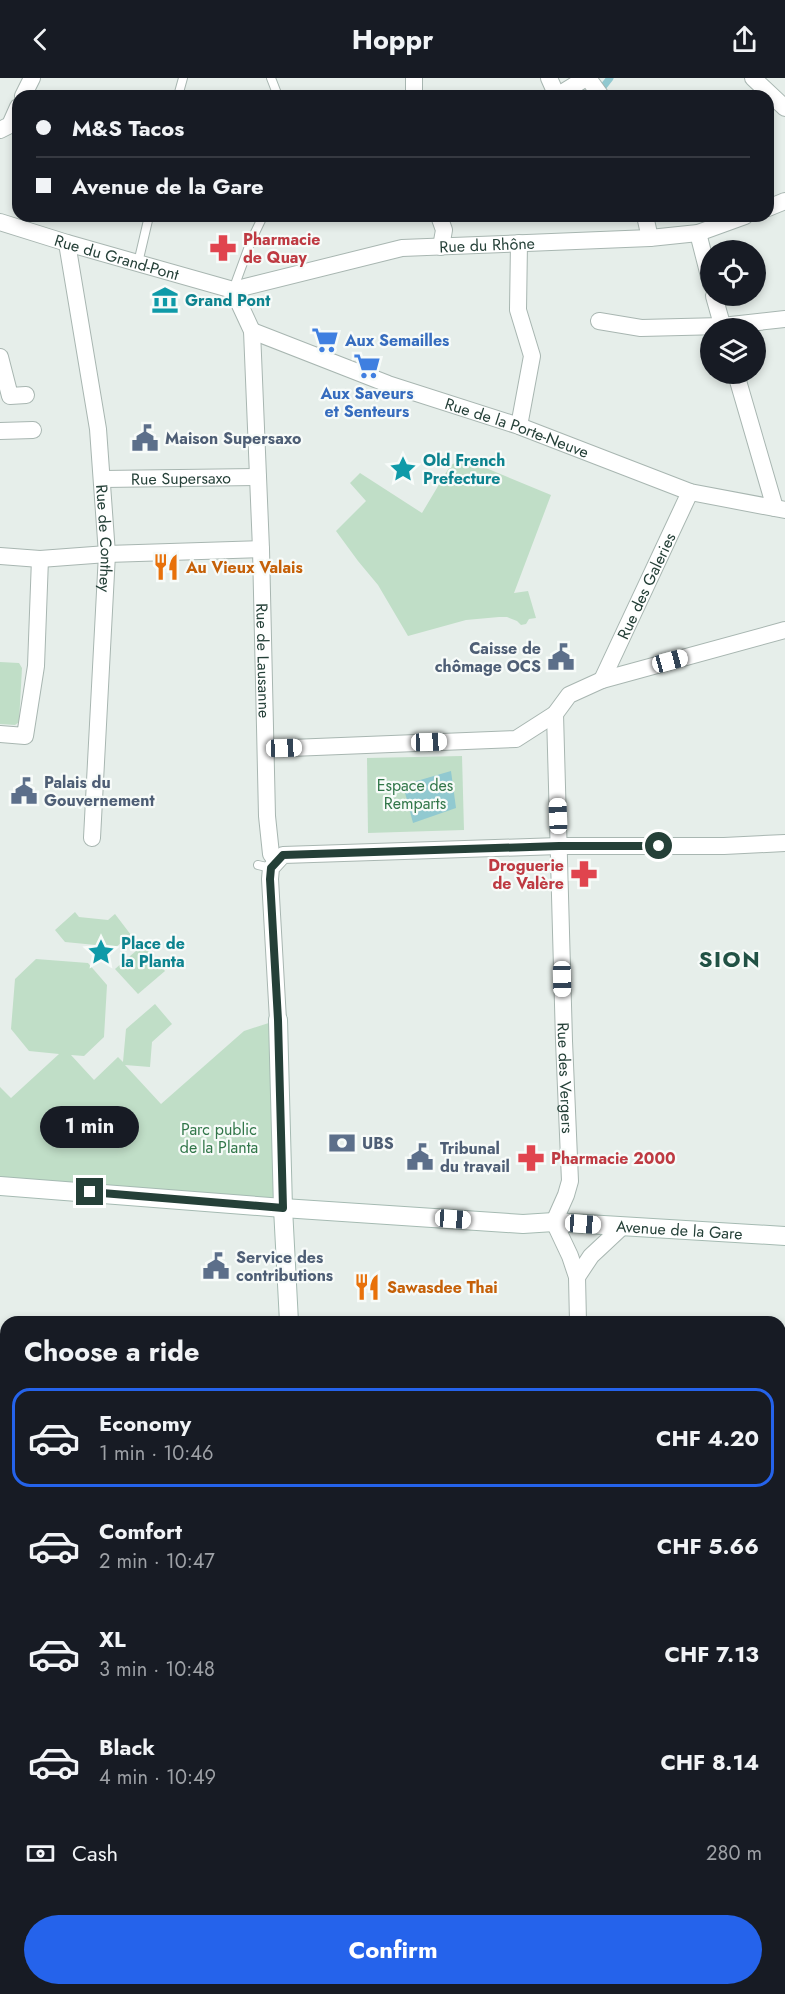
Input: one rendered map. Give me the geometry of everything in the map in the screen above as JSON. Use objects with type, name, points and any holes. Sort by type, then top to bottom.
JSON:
[{"type":"street","points":[[567,90],[587,78],[596,90]]},
{"type":"street","points":[[753,78],[766,90]]},
{"type":"street","points":[[774,98],[785,108]]},
{"type":"street","points":[[0,130],[10,125],[12,120]]},
{"type":"street","name":"Rue du Grand-Pont","points":[[0,222],[233,290]]},
{"type":"street","points":[[441,222],[444,230],[441,247]]},
{"type":"street","points":[[646,222],[650,238]]},
{"type":"street","name":"Rue du Rhône","points":[[233,290],[402,248],[650,238],[698,233],[728,222]]},
{"type":"street","points":[[698,233],[700,241]]},
{"type":"street","name":"Rue de Conthey","points":[[67,243],[96,418],[103,479],[107,554],[92,838]]},
{"type":"street","points":[[519,243],[518,310],[531,356],[519,426]]},
{"type":"street","name":"Rue de Lausanne","points":[[233,290],[252,331],[266,749],[267,816],[264,843],[272,854],[268,865],[278,1020],[289,1316]]},
{"type":"street","points":[[766,321],[785,319]]},
{"type":"street","points":[[599,321],[641,328],[700,327]]},
{"type":"street","name":"Rue de la Porte-Neuve","points":[[252,331],[388,384],[519,426],[690,492],[780,509]]},
{"type":"street","points":[[0,357],[10,396],[26,395]]},
{"type":"street","points":[[739,384],[780,509]]},
{"type":"street","points":[[0,431],[33,430]]},
{"type":"street","name":"Rue Supersaxo","points":[[103,479],[258,477]]},
{"type":"street","name":"Rue des Galeries","points":[[602,680],[690,492]]},
{"type":"street","points":[[0,556],[40,559],[107,554],[261,549]]},
{"type":"street","points":[[0,734],[25,736],[36,666],[40,559]]},
{"type":"street","points":[[266,749],[516,739],[555,714],[569,695],[602,680],[785,630]]},
{"type":"street","name":"Rue des Vergers","points":[[554,1222],[570,1181],[555,714]]},
{"type":"street","points":[[268,865],[283,855],[297,854],[559,846],[724,846],[785,843]]},
{"type":"street","name":"Avenue de la Gare","points":[[0,1186],[523,1224],[554,1222],[785,1236]]},
{"type":"street","points":[[554,1222],[570,1256],[577,1278],[578,1316]]},
{"type":"street","points":[[577,1278],[591,1256],[622,1227]]},
{"type":"lane","points":[[138,263],[148,222]]},
{"type":"lane","points":[[233,290],[259,222]]},
{"type":"green space","points":[[459,460],[486,468],[551,495],[514,593],[528,591],[536,618],[529,619],[526,624],[521,625],[507,617],[466,620],[408,636],[378,585],[336,531],[366,501],[350,483],[360,473],[422,513],[450,466]]},
{"type":"green space","points":[[0,662],[19,663],[22,668],[19,722],[15,725],[0,724]]},
{"type":"green space","name":"Espace des Remparts","points":[[462,756],[464,830],[368,833],[367,758]]},
{"type":"green space","points":[[75,912],[79,917],[108,920],[115,914],[131,935],[116,947],[65,942],[55,930]]},
{"type":"green space","points":[[143,945],[165,971],[138,994],[115,969]]},
{"type":"green space","name":"Parc public de la Planta","points":[[36,959],[88,963],[107,985],[104,1037],[84,1056],[71,1055],[94,1080],[118,1057],[123,1062],[126,1029],[155,1004],[172,1024],[152,1042],[150,1067],[125,1065],[161,1104],[244,1031],[278,1020],[283,1208],[0,1186],[0,1087],[11,1098],[59,1054],[29,1051],[11,1029],[15,979]]},
{"type":"water","points":[[451,771],[456,808],[413,823],[403,785]]},
{"type":"waterway","points":[[601,90],[610,78]]},
{"type":"place","name":"Pharmacie de Quay","points":[[223,248]]},
{"type":"place","name":"Grand Pont","points":[[165,300]]},
{"type":"place","name":"Aux Semailles","points":[[325,340]]},
{"type":"place","name":"Aux Saveurs et Senteurs","points":[[367,366]]},
{"type":"place","name":"Maison Supersaxo","points":[[145,438]]},
{"type":"place","name":"Old French Prefecture","points":[[403,469]]},
{"type":"place","name":"Au Vieux Valais","points":[[166,567]]},
{"type":"place","name":"Caisse de chômage OCS","points":[[561,657]]},
{"type":"place","name":"Palais du Gouvernement","points":[[24,791]]},
{"type":"place","name":"Droguerie de Valère","points":[[584,874]]},
{"type":"place","name":"Place de la Planta","points":[[101,952]]},
{"type":"place","name":"UBS","points":[[342,1143]]},
{"type":"place","name":"Tribunal du travail","points":[[420,1157]]},
{"type":"place","name":"Pharmacie 2000","points":[[531,1158]]},
{"type":"place","name":"Service des contributions","points":[[216,1266]]},
{"type":"place","name":"Sawasdee Thai","points":[[367,1287]]},
{"type":"district","name":"SION","points":[[730,959]]},
{"type":"route","points":[[90,1192],[283,1208],[278,1020],[270,879],[271,868],[283,855],[559,846],[659,846]]}]
